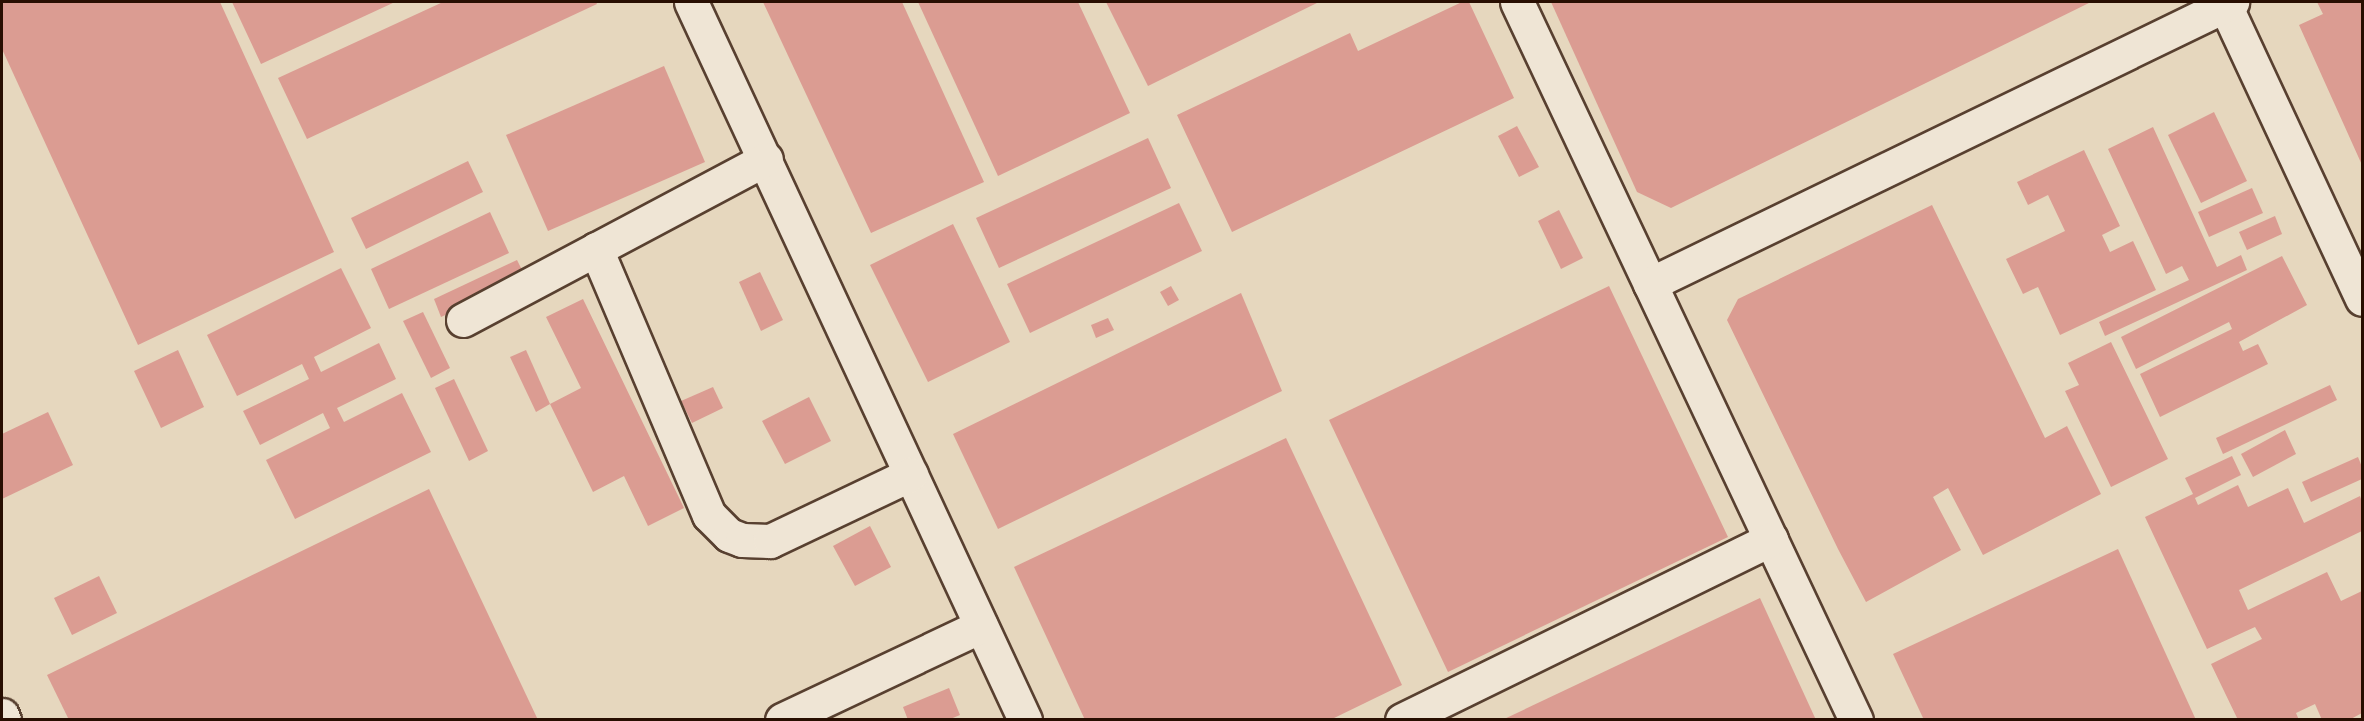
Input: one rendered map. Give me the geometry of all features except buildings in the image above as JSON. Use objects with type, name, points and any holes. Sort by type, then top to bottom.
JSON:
[{"type":"street","points":[[691,2],[1025,720]]},
{"type":"street","points":[[1517,2],[1856,720]]},
{"type":"street","points":[[1650,284],[2229,3],[2362,299]]},
{"type":"street","points":[[463,320],[766,159]]},
{"type":"street","points":[[596,249],[709,515],[729,535],[742,540],[770,541],[911,474]]},
{"type":"street","points":[[1402,720],[1770,539]]},
{"type":"street","points":[[782,720],[981,626]]},
{"type":"street","points":[[2,715],[4,720]]}]
